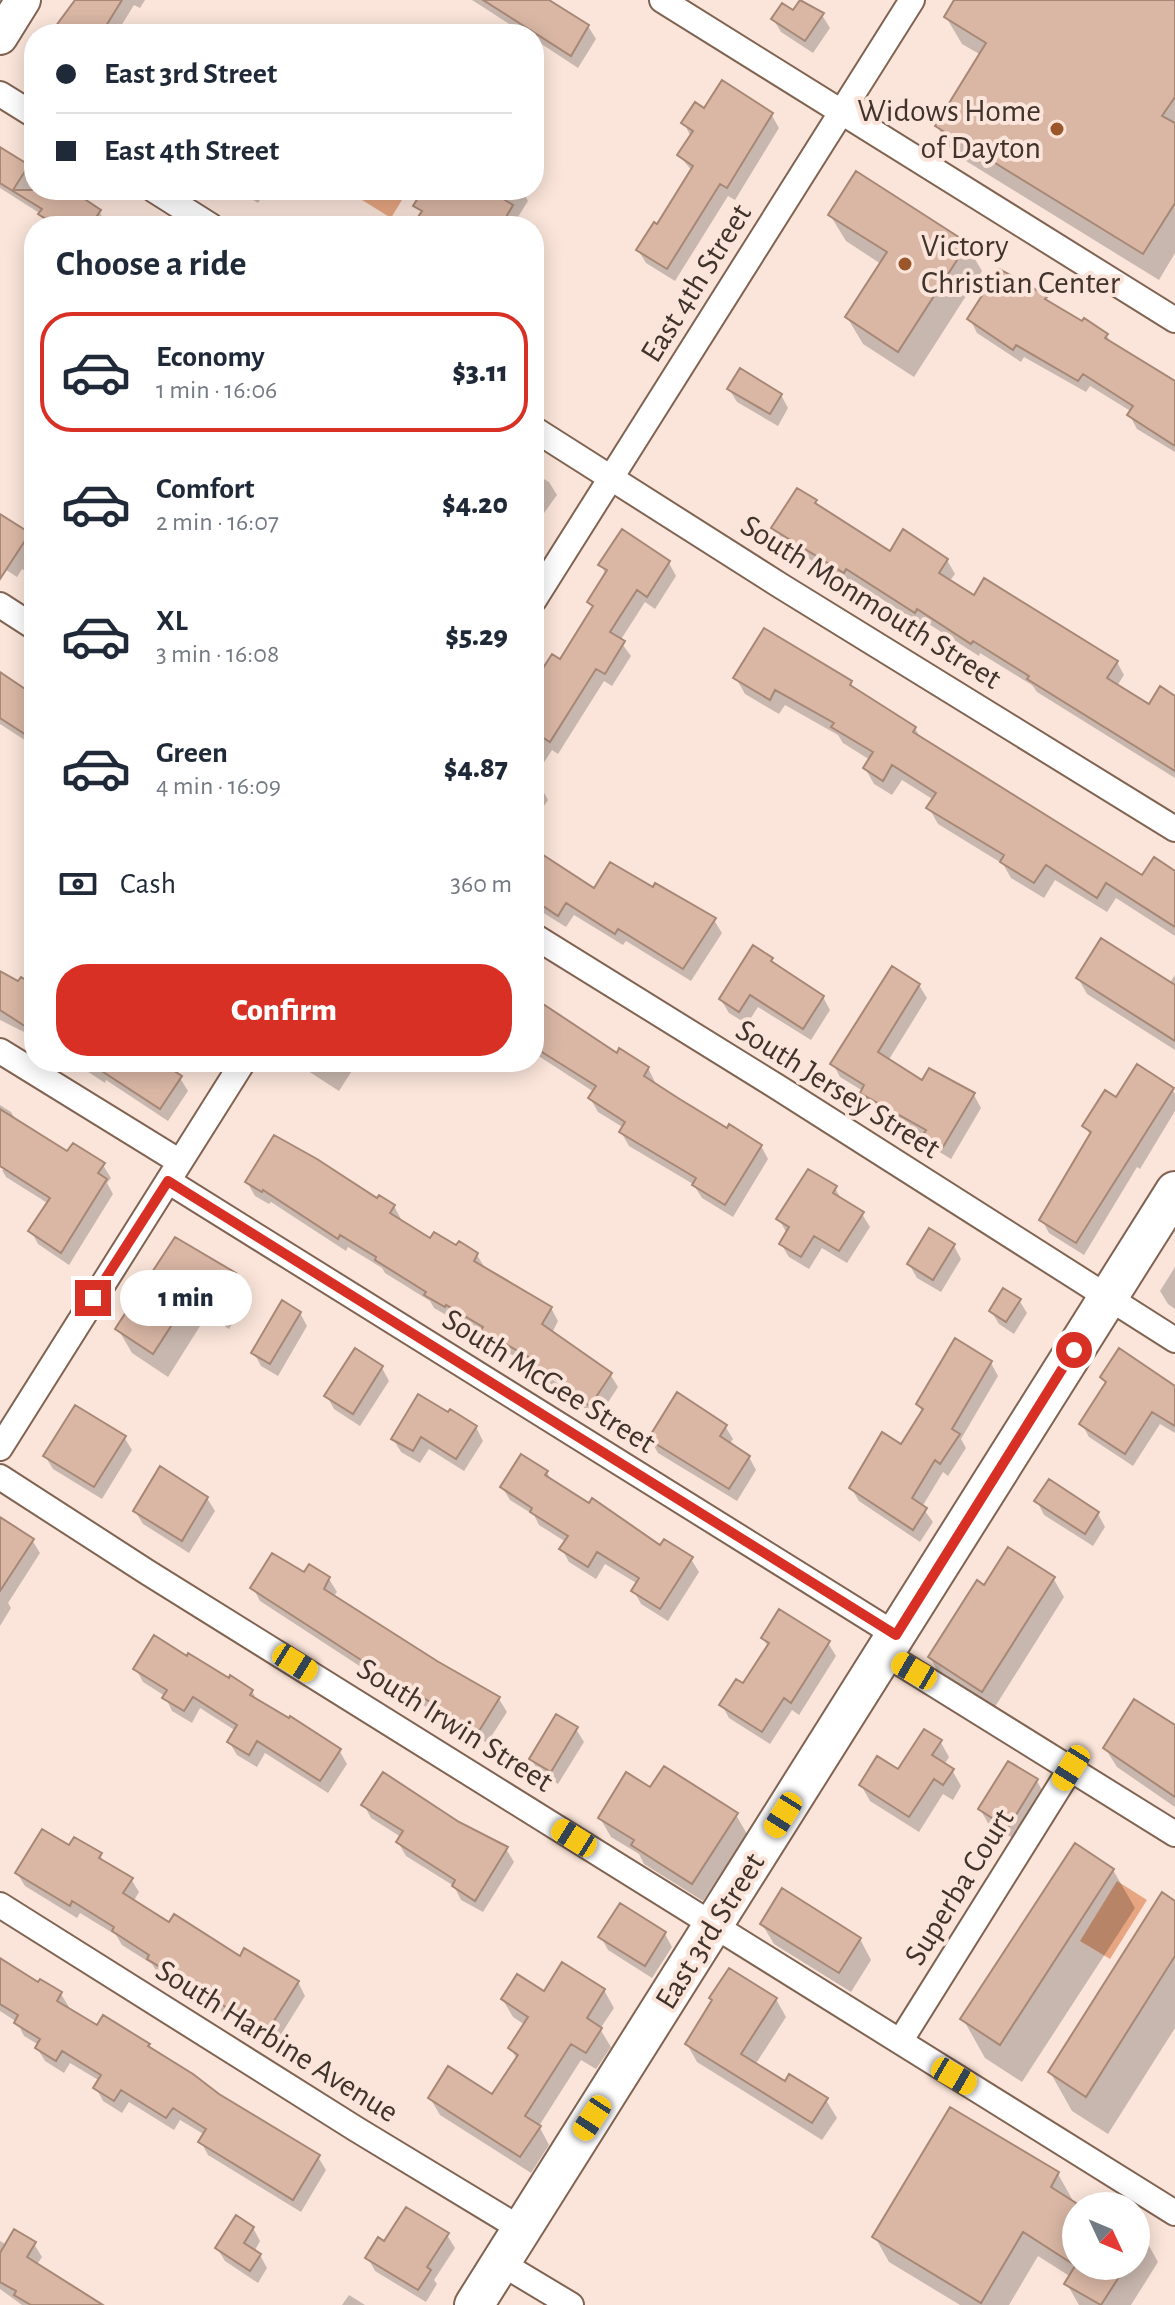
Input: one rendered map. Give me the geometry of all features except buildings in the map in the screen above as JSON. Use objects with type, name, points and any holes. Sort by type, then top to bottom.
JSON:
[{"type":"main road","name":"East 3rd Street","points":[[474,2305],[1175,1191]]},
{"type":"street","points":[[0,37],[23,0]]},
{"type":"street","points":[[662,0],[1175,320]]},
{"type":"street","name":"East 4th Street","points":[[544,584],[912,0]]},
{"type":"street","points":[[0,94],[24,109]]},
{"type":"street","points":[[170,200],[195,216]]},
{"type":"street","name":"South Monmouth Street","points":[[544,435],[794,594],[1175,829]]},
{"type":"street","points":[[0,605],[24,621]]},
{"type":"street","name":"South Jersey Street","points":[[544,942],[1175,1340]]},
{"type":"street","name":"South McGee Street","points":[[0,1051],[24,1068]]},
{"type":"street","name":"South McGee Street","points":[[30,1072],[174,1172],[1175,1834]]},
{"type":"street","points":[[0,1448],[237,1072]]},
{"type":"street","name":"South Irwin Street","points":[[0,1477],[147,1572],[1175,2213]]},
{"type":"street","name":"Superba Court","points":[[901,2040],[1071,1768]]},
{"type":"street","name":"South Harbine Avenue","points":[[0,1905],[521,2229]]},
{"type":"street","points":[[501,2263],[571,2305]]},
{"type":"shaded area","points":[[362,200],[402,200],[392,216]]},
{"type":"shaded area","points":[[1117,1881],[1147,1900],[1110,1959],[1080,1941]]},
{"type":"place","name":"Widows Home of Dayton","points":[[1057,129]]},
{"type":"place","name":"Victory Christian Center","points":[[905,264]]},
{"type":"route","points":[[93,1298],[168,1181],[896,1635],[1074,1350]]}]
